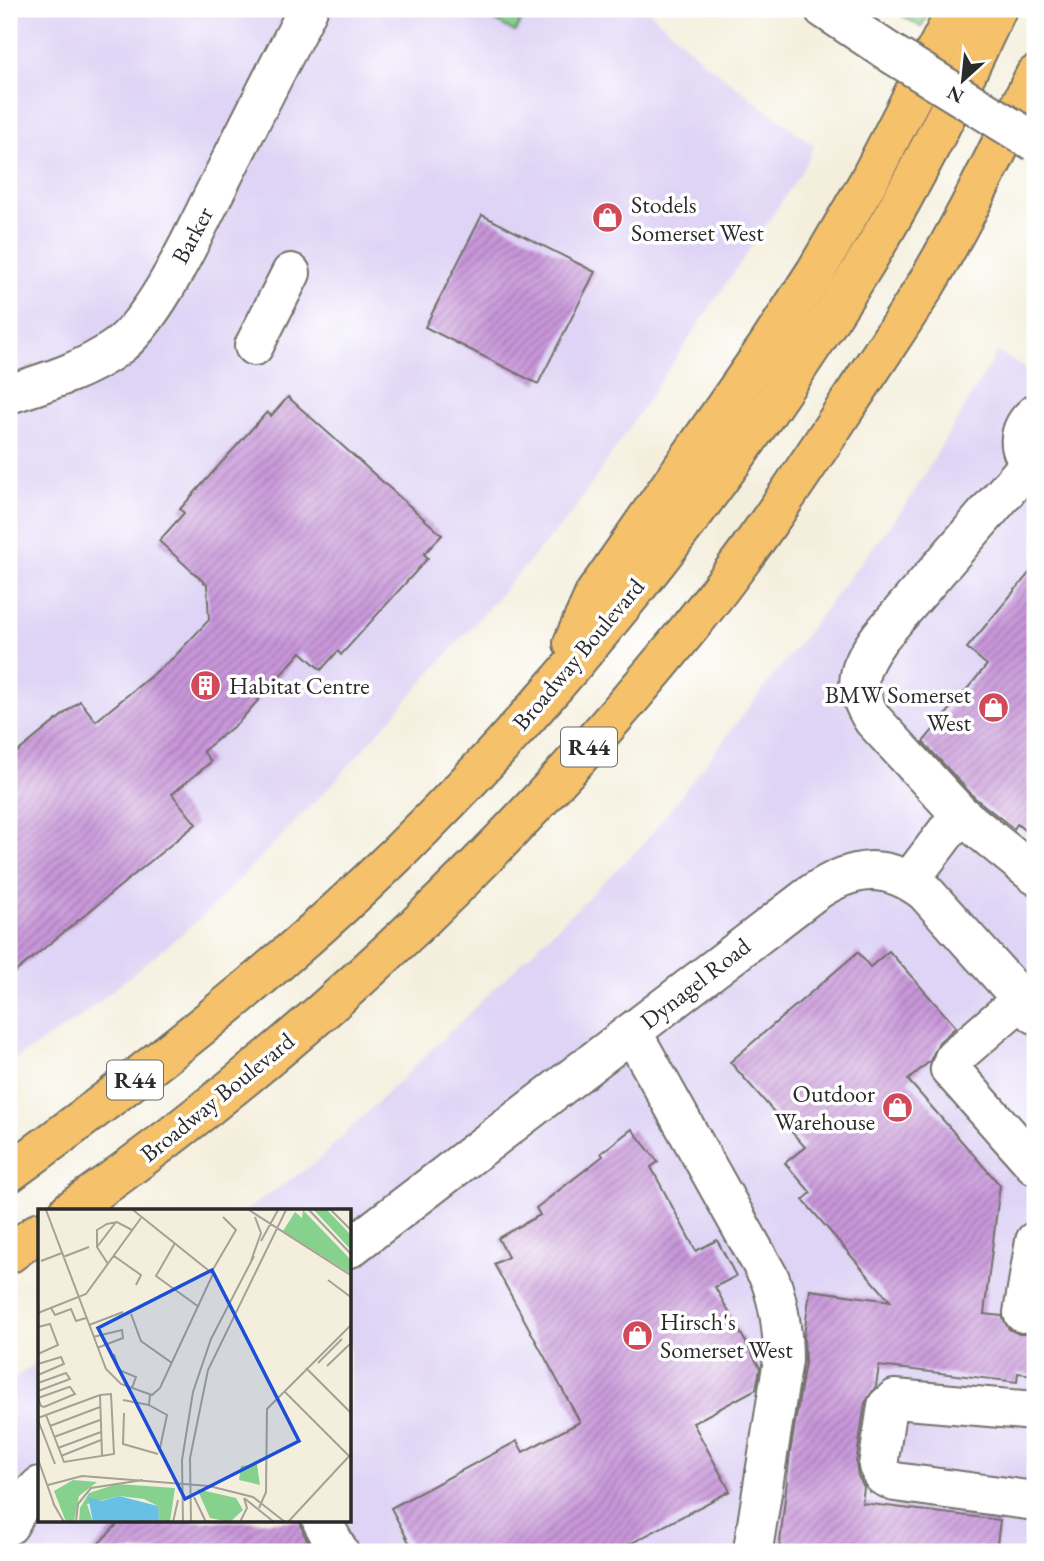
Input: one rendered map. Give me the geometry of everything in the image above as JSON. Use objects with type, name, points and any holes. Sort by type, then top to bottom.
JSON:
[{"type":"main road","points":[[560,680],[578,628],[595,593],[816,271],[868,182],[957,9]]},
{"type":"main road","name":"Broadway Boulevard","points":[[9,1173],[147,1071],[256,981],[397,853],[560,680],[652,568],[748,440],[854,281],[934,140],[998,9]]},
{"type":"main road","name":"Broadway Boulevard","points":[[72,1209],[262,1064],[436,907],[591,745],[688,630],[782,505],[921,293],[1035,75]]},
{"type":"main road","points":[[985,175],[1035,117]]},
{"type":"main road","points":[[9,1254],[38,1232]]},
{"type":"street","name":"Barker","points":[[9,394],[89,365],[118,346],[142,322],[192,237],[308,9]]},
{"type":"street","points":[[824,9],[1035,142]]},
{"type":"street","points":[[254,346],[291,273]]},
{"type":"street","points":[[1035,414],[1021,431],[1020,443],[1023,454],[1033,464],[880,637],[866,657],[858,691],[873,720],[960,814],[1035,875]]},
{"type":"street","points":[[910,880],[960,814]]},
{"type":"street","name":"Dynagel Road","points":[[352,1246],[833,880],[856,872],[873,871],[895,874],[910,880],[925,892],[1029,1006]]},
{"type":"street","points":[[1029,1006],[954,1058],[950,1069],[1035,1165]]},
{"type":"street","points":[[632,1032],[770,1279],[780,1308],[782,1360],[754,1544]]},
{"type":"street","points":[[1023,1313],[1034,1257]]},
{"type":"street","points":[[1035,1411],[895,1398],[887,1406],[878,1466],[883,1476],[895,1482],[1035,1501]]},
{"type":"street","points":[[9,1525],[20,1506],[38,1488]]},
{"type":"street","points":[[323,1522],[339,1552]]},
{"type":"shaded area","points":[[9,9],[647,9],[704,62],[813,145],[813,148],[802,171],[572,513],[338,778],[202,917],[79,1018],[9,1063]]},
{"type":"shaded area","points":[[997,352],[1035,373],[1035,1552],[9,1552],[9,1383],[38,1361],[38,1522],[352,1522],[352,1209],[248,1209],[316,1162],[644,843],[908,502]]},
{"type":"green space","points":[[475,9],[527,9],[515,32]]},
{"type":"green space","points":[[892,9],[931,9],[921,27]]},
{"type":"building","points":[[482,215],[595,272],[538,384],[425,327]]},
{"type":"building","name":"Habitat Centre","points":[[288,397],[442,535],[424,554],[428,558],[341,655],[338,651],[321,670],[301,652],[238,723],[203,751],[211,762],[172,794],[196,824],[9,977],[9,759],[80,701],[96,721],[174,657],[209,620],[207,585],[159,541],[184,513],[180,509],[267,412],[271,416]]},
{"type":"building","name":"BMW Somerset West","points":[[1035,566],[1035,839],[1017,824],[1014,829],[975,798],[923,742],[987,665],[967,648]]},
{"type":"building","points":[[889,951],[956,1027],[939,1042],[930,1061],[908,1080],[1000,1185],[984,1314],[1002,1316],[1009,1329],[1019,1334],[1030,1334],[1035,1330],[1035,1375],[1018,1373],[1017,1382],[879,1366],[876,1386],[865,1403],[856,1463],[858,1476],[864,1487],[862,1503],[1000,1520],[996,1552],[779,1552],[790,1453],[805,1363],[804,1336],[810,1290],[890,1301],[803,1200],[811,1193],[785,1163],[805,1147],[730,1062],[858,952],[870,967]]},
{"type":"building","name":"Hirsch's Somerset West","points":[[632,1129],[658,1162],[651,1167],[696,1251],[717,1240],[736,1276],[715,1287],[760,1368],[756,1389],[693,1423],[730,1491],[615,1552],[414,1552],[391,1508],[517,1441],[523,1452],[580,1422],[494,1264],[508,1257],[498,1238],[540,1215],[536,1208],[603,1156],[601,1153]]},
{"type":"building","points":[[120,1522],[300,1522],[314,1552],[90,1552]]},
{"type":"place","name":"Stodels Somerset West","points":[[608,218]]},
{"type":"place","name":"Habitat Centre","points":[[206,685]]},
{"type":"place","name":"BMW Somerset West","points":[[994,708]]},
{"type":"place","name":"Outdoor Warehouse","points":[[898,1107]]},
{"type":"place","name":"Hirsch's Somerset West","points":[[637,1335]]}]
